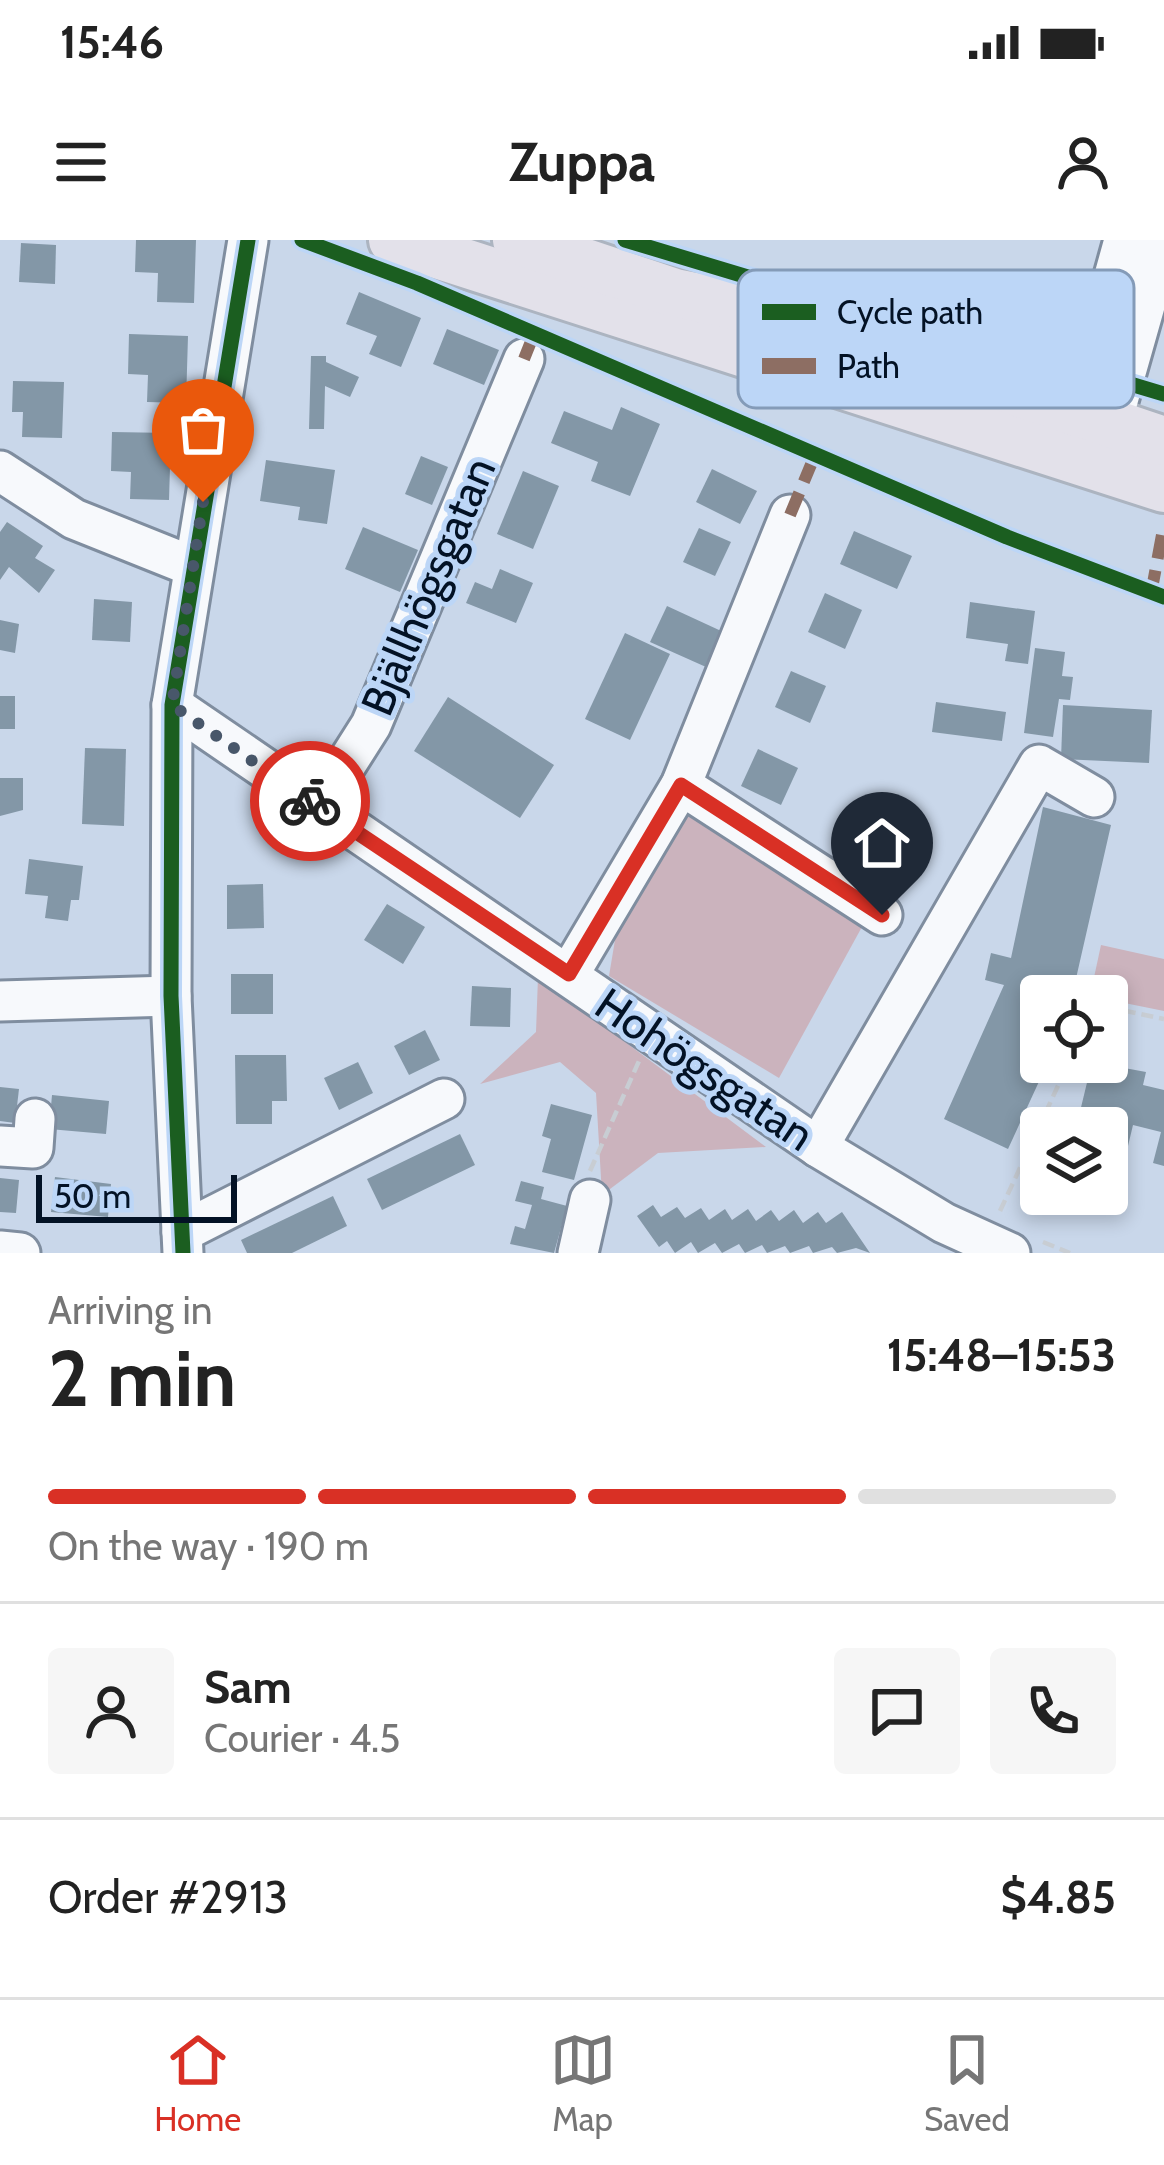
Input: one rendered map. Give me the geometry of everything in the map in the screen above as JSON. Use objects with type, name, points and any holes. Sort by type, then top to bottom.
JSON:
[{"type":"main road","points":[[394,240],[738,339]]},
{"type":"main road","points":[[517,240],[675,293],[738,306]]},
{"type":"main road","points":[[980,408],[1088,439],[1164,441]]},
{"type":"main road","points":[[1032,408],[1164,488]]},
{"type":"street","points":[[248,240],[172,705],[171,995],[182,1242],[444,1099]]},
{"type":"street","points":[[1115,270],[1124,240]]},
{"type":"street","points":[[1134,329],[1148,295],[1157,240]]},
{"type":"street","name":"Bjällhögsgatan","points":[[320,807],[371,725],[524,358]]},
{"type":"street","points":[[1088,439],[1093,408]]},
{"type":"street","points":[[1088,439],[1101,408]]},
{"type":"street","points":[[0,471],[74,519],[194,568]]},
{"type":"street","points":[[569,974],[681,785],[790,515]]},
{"type":"street","name":"Hohögsgatan","points":[[172,705],[569,974],[655,1040],[818,1147],[944,1223],[1010,1253]]},
{"type":"street","points":[[818,1147],[1039,765],[1094,797]]},
{"type":"street","points":[[681,785],[882,915]]},
{"type":"street","points":[[0,1001],[171,995]]},
{"type":"street","points":[[578,1253],[590,1200]]},
{"type":"street","points":[[0,1251],[20,1253]]},
{"type":"path","points":[[1128,1011],[1164,1019]]},
{"type":"path","points":[[590,1200],[590,1170],[619,1098],[655,1040]]},
{"type":"path","points":[[991,1213],[999,1217],[1060,1083]]},
{"type":"shaded area","points":[[695,801],[863,925],[779,1078],[609,976],[617,928]]},
{"type":"shaded area","points":[[1101,945],[1164,959],[1164,1011],[1128,1004],[1128,975],[1095,975]]},
{"type":"shaded area","points":[[538,977],[766,1147],[658,1153],[602,1195],[596,1093],[560,1062],[480,1084],[536,1032]]},
{"type":"building","points":[[136,240],[196,240],[194,303],[157,302],[158,273],[135,272]]},
{"type":"building","points":[[21,243],[56,245],[55,284],[19,282]]},
{"type":"building","points":[[359,292],[421,318],[401,367],[369,354],[377,336],[346,324]]},
{"type":"building","points":[[447,329],[499,350],[484,385],[433,364]]},
{"type":"building","points":[[129,334],[188,336],[186,403],[147,402],[148,375],[128,374]]},
{"type":"building","points":[[311,356],[326,356],[326,362],[359,377],[350,397],[325,386],[324,429],[309,429]]},
{"type":"building","points":[[13,381],[64,382],[62,438],[22,437],[23,412],[12,412]]},
{"type":"building","points":[[621,407],[660,424],[630,496],[591,481],[598,462],[551,443],[564,411],[612,430]]},
{"type":"building","points":[[112,432],[171,433],[169,500],[130,499],[131,472],[111,471]]},
{"type":"building","points":[[421,456],[448,467],[432,505],[405,494]]},
{"type":"building","points":[[266,460],[335,470],[327,524],[298,520],[300,507],[260,501]]},
{"type":"building","points":[[712,469],[757,491],[740,524],[696,502]]},
{"type":"building","points":[[523,471],[559,486],[533,549],[497,534]]},
{"type":"building","points":[[7,522],[43,546],[35,558],[55,570],[39,593],[9,567],[0,580],[0,532]]},
{"type":"building","points":[[363,527],[418,550],[400,592],[345,569]]},
{"type":"building","points":[[699,528],[731,542],[715,576],[683,562]]},
{"type":"building","points":[[854,531],[912,556],[897,589],[840,564]]},
{"type":"building","points":[[500,569],[533,583],[516,623],[466,603],[475,582],[492,589]]},
{"type":"building","points":[[825,593],[862,610],[845,649],[808,632]]},
{"type":"building","points":[[94,599],[132,602],[130,642],[92,640]]},
{"type":"building","points":[[970,602],[1035,611],[1028,664],[1005,661],[1008,644],[966,638]]},
{"type":"building","points":[[667,606],[732,636],[715,671],[650,642]]},
{"type":"building","points":[[0,620],[19,624],[15,653],[0,650]]},
{"type":"building","points":[[625,633],[670,654],[630,740],[585,719]]},
{"type":"building","points":[[1035,648],[1065,652],[1062,676],[1073,677],[1070,700],[1059,699],[1053,737],[1024,733]]},
{"type":"building","points":[[791,671],[826,686],[810,723],[775,707]]},
{"type":"building","points":[[0,696],[15,696],[15,729],[0,729]]},
{"type":"building","points":[[448,697],[554,765],[520,818],[414,751]]},
{"type":"building","points":[[936,702],[1006,712],[1002,741],[932,732]]},
{"type":"building","points":[[1063,705],[1152,710],[1149,763],[1061,759]]},
{"type":"building","points":[[85,748],[126,749],[124,826],[82,824]]},
{"type":"building","points":[[758,749],[798,768],[781,805],[741,786]]},
{"type":"building","points":[[0,778],[23,778],[23,810],[0,816]]},
{"type":"building","points":[[1043,807],[1111,825],[1077,975],[1020,975],[1020,1083],[1038,1083],[1027,1107],[1020,1107],[1020,1123],[1008,1149],[944,1119],[1004,985],[985,980],[991,953],[1011,958]]},
{"type":"building","points":[[878,833],[916,856],[895,889],[858,865]]},
{"type":"building","points":[[29,859],[83,866],[79,900],[71,900],[68,921],[45,918],[48,896],[25,894]]},
{"type":"building","points":[[263,884],[264,928],[227,929],[227,885]]},
{"type":"building","points":[[387,904],[425,927],[403,964],[364,940]]},
{"type":"building","points":[[231,974],[273,974],[273,1014],[231,1014]]},
{"type":"building","points":[[472,986],[511,988],[510,1027],[470,1026]]},
{"type":"building","points":[[425,1030],[440,1060],[409,1075],[394,1046]]},
{"type":"building","points":[[235,1055],[286,1055],[287,1101],[272,1101],[272,1124],[236,1124]]},
{"type":"building","points":[[358,1062],[373,1093],[339,1110],[324,1078]]},
{"type":"building","points":[[1128,1069],[1146,1072],[1143,1085],[1164,1090],[1164,1166],[1153,1163],[1161,1132],[1133,1125],[1128,1146],[1128,1107],[1081,1107],[1087,1083],[1128,1083]]},
{"type":"building","points":[[0,1087],[19,1089],[15,1123],[0,1121]]},
{"type":"building","points":[[52,1095],[109,1101],[106,1134],[49,1129]]},
{"type":"building","points":[[551,1104],[592,1115],[574,1180],[542,1172],[551,1139],[542,1136]]},
{"type":"building","points":[[460,1134],[475,1165],[382,1210],[367,1179]]},
{"type":"building","points":[[55,1177],[111,1184],[108,1217],[51,1212]]},
{"type":"building","points":[[0,1178],[19,1180],[16,1213],[0,1212]]},
{"type":"building","points":[[521,1181],[544,1187],[541,1199],[567,1206],[554,1253],[510,1244],[515,1226],[525,1229],[532,1205],[515,1201]]},
{"type":"building","points":[[333,1196],[347,1226],[292,1253],[247,1253],[241,1240]]},
{"type":"building","points":[[653,1205],[661,1217],[677,1207],[685,1218],[701,1208],[709,1220],[725,1209],[732,1220],[748,1209],[756,1221],[771,1210],[779,1221],[794,1210],[803,1223],[818,1212],[826,1223],[842,1212],[870,1253],[856,1248],[837,1253],[832,1247],[813,1253],[809,1246],[790,1253],[785,1246],[767,1253],[762,1245],[745,1253],[739,1244],[722,1253],[715,1243],[698,1253],[691,1242],[675,1253],[667,1241],[659,1247],[637,1216]]},
{"type":"marked path","points":[[524,359],[534,334]]},
{"type":"marked path","points":[[790,515],[815,455]]},
{"type":"marked path","points":[[1151,594],[1164,524]]},
{"type":"cycle path","points":[[183,1253],[171,996],[172,705],[248,240]]},
{"type":"cycle path","points":[[302,240],[417,283],[1007,537],[1164,597]]},
{"type":"cycle path","points":[[625,240],[738,274]]},
{"type":"cycle path","points":[[1134,385],[1164,394]]},
{"type":"way so far","points":[[203,502],[172,705],[310,801]]},
{"type":"route","points":[[310,801],[569,974],[681,785],[882,915]]}]
